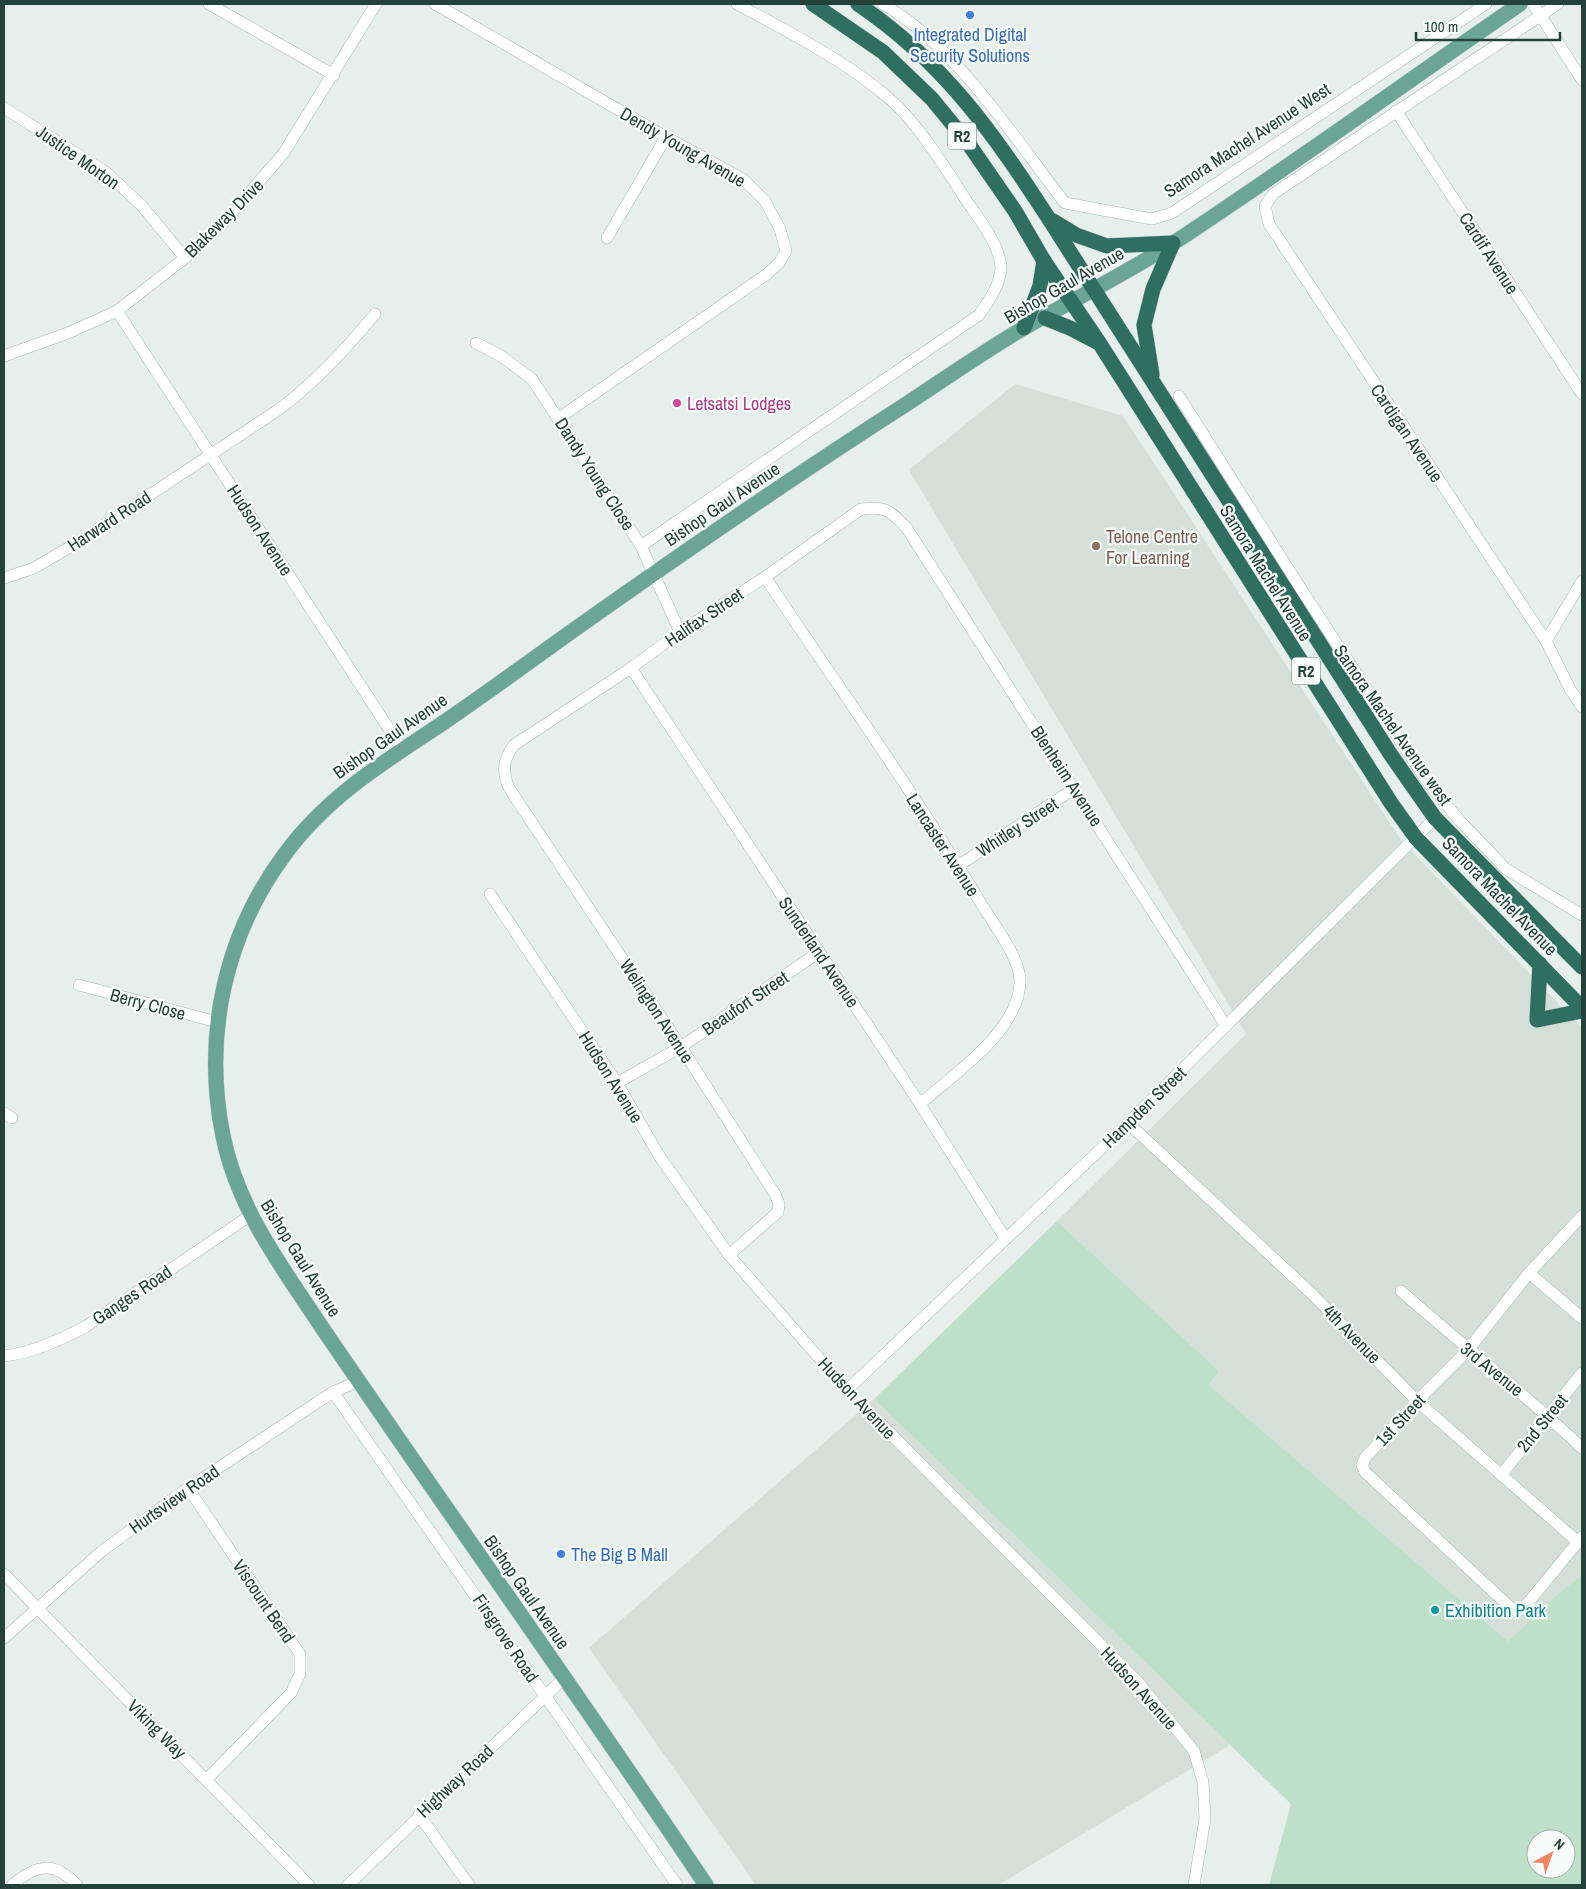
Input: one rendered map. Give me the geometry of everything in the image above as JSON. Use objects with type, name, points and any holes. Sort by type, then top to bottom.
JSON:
[{"type":"highway","name":"R2","points":[[813,4],[883,52],[932,99],[996,182],[1044,261],[1072,302]]},
{"type":"highway","name":"R2","points":[[858,4],[908,42],[947,79],[994,138],[1050,219],[1094,290]]},
{"type":"highway","points":[[1050,219],[1076,235],[1107,246],[1173,243],[1153,289],[1144,325],[1152,382]]},
{"type":"highway","points":[[1024,328],[1040,286],[1044,261]]},
{"type":"highway","name":"Samora Machel Avenue","points":[[1094,290],[1391,755],[1435,818],[1582,967]]},
{"type":"highway","name":"Samora Machel Avenue","points":[[1072,302],[1318,691],[1416,838],[1540,964],[1582,1010]]},
{"type":"highway","points":[[1045,318],[1070,328],[1100,344]]},
{"type":"highway","points":[[1540,964],[1536,1020],[1582,1010]]},
{"type":"main road","name":"Bishop Gaul Avenue","points":[[706,1885],[359,1381],[275,1257],[251,1215],[239,1188],[224,1138],[217,1091],[217,1022],[228,966],[237,940],[248,915],[274,870],[297,838],[335,798],[402,749],[654,573],[861,433],[1024,328],[1045,318],[1173,243],[1520,4]]},
{"type":"street","points":[[209,4],[334,75]]},
{"type":"street","name":"Blakeway Drive","points":[[4,356],[68,333],[117,311],[185,258],[225,221],[262,181],[283,154],[334,75],[376,4]]},
{"type":"street","name":"Dendy Young Avenue","points":[[434,4],[743,179],[765,201],[780,229],[786,251],[779,263],[767,274],[559,418]]},
{"type":"street","name":"Bishop Gaul Avenue","points":[[641,546],[979,315],[994,292],[1001,268],[992,238],[936,154],[892,101],[853,71],[816,47],[737,4]]},
{"type":"street","name":"Samora Machel Avenue West","points":[[883,4],[900,14],[958,66],[1065,203],[1152,219],[1172,213],[1486,4]]},
{"type":"street","points":[[1533,4],[1582,80]]},
{"type":"street","points":[[1396,111],[1558,4]]},
{"type":"street","name":"Justice Morton","points":[[4,108],[107,173],[142,206],[185,258]]},
{"type":"street","name":"Cardigan Avenue","points":[[1396,111],[1273,194],[1265,206],[1269,224],[1546,641],[1570,689],[1582,707]]},
{"type":"street","name":"Cardif Avenue","points":[[1396,111],[1582,394]]},
{"type":"street","points":[[606,238],[666,137]]},
{"type":"street","name":"Hudson Avenue","points":[[117,311],[402,749]]},
{"type":"street","name":"Harward Road","points":[[4,578],[34,568],[211,455],[298,395],[348,346],[375,314]]},
{"type":"street","name":"Dandy Young Close","points":[[476,343],[501,356],[532,379],[641,546],[680,632]]},
{"type":"street","name":"Samora Machel Avenue west","points":[[1179,396],[1306,598],[1426,780],[1460,821],[1506,869],[1582,915]]},
{"type":"street","name":"Halifax Street","points":[[506,756],[514,745],[631,668],[680,632],[861,509],[879,507],[893,514],[906,527]]},
{"type":"street","name":"Blenheim Avenue","points":[[906,527],[1226,1026]]},
{"type":"street","name":"Lancaster Avenue","points":[[765,576],[958,866],[1015,959],[1021,982],[1015,1010],[1006,1024],[993,1040],[920,1104]]},
{"type":"street","points":[[1546,641],[1582,581]]},
{"type":"street","name":"Sunderland Avenue","points":[[631,668],[920,1104],[1005,1238]]},
{"type":"street","name":"Welington Avenue","points":[[506,756],[504,776],[509,788],[681,1047],[779,1204],[778,1212],[772,1219],[729,1255]]},
{"type":"street","name":"Whitley Street","points":[[958,866],[1075,788]]},
{"type":"street","name":"Hampden Street","points":[[847,1390],[1128,1123],[1435,818]]},
{"type":"street","name":"Hudson Avenue","points":[[490,894],[617,1083],[658,1154],[729,1255],[847,1390],[1138,1682],[1194,1751],[1203,1782],[1205,1819],[1194,1885]]},
{"type":"street","name":"Beaufort Street","points":[[617,1083],[681,1047],[820,952]]},
{"type":"street","name":"Berry Close","points":[[78,985],[217,1022]]},
{"type":"street","name":"4th Avenue","points":[[1128,1123],[1312,1294],[1417,1401],[1581,1540]]},
{"type":"street","name":"Ganges Road","points":[[4,1356],[28,1351],[64,1337],[85,1326],[251,1215]]},
{"type":"street","name":"1st Street","points":[[1581,1540],[1518,1612],[1506,1604],[1365,1472],[1362,1466],[1365,1458],[1417,1401],[1468,1350],[1529,1273],[1582,1216]]},
{"type":"street","points":[[1529,1273],[1582,1318]]},
{"type":"street","name":"3rd Avenue","points":[[1401,1291],[1468,1350],[1548,1415],[1582,1448]]},
{"type":"street","name":"2nd Street","points":[[1502,1474],[1582,1373]]},
{"type":"street","name":"Hurtsview Road","points":[[4,1638],[102,1551],[188,1488],[333,1392],[359,1381]]},
{"type":"street","name":"Firsgrove Road","points":[[333,1392],[677,1885]]},
{"type":"street","name":"Viscount Bend","points":[[188,1488],[300,1654],[300,1674],[291,1694],[207,1779]]},
{"type":"street","name":"Viking Way","points":[[4,1574],[309,1885]]},
{"type":"street","name":"Highway Road","points":[[348,1885],[564,1678]]},
{"type":"street","points":[[419,1816],[469,1885]]},
{"type":"street","points":[[12,1885],[31,1871],[41,1868],[54,1868],[68,1876],[77,1885]]},
{"type":"shaded area","points":[[1015,384],[1123,416],[1401,840],[1582,1028],[1582,1575],[1562,1590],[1508,1641],[1209,1385],[1219,1371],[1057,1221],[1246,1034],[909,470]]},
{"type":"shaded area","points":[[874,1399],[1230,1745],[998,1885],[756,1885],[589,1648]]},
{"type":"green space","points":[[1057,1221],[1219,1371],[1209,1385],[1508,1641],[1562,1590],[1582,1575],[1582,1885],[1269,1885],[1291,1804],[874,1399]]},
{"type":"place","name":"Integrated Digital Security Solutions","points":[[970,15]]},
{"type":"place","name":"Letsatsi Lodges","points":[[677,403]]},
{"type":"place","name":"Telone Centre For Learning","points":[[1096,546]]},
{"type":"place","name":"The Big B Mall","points":[[561,1554]]},
{"type":"place","name":"Exhibition Park","points":[[1435,1610]]}]
